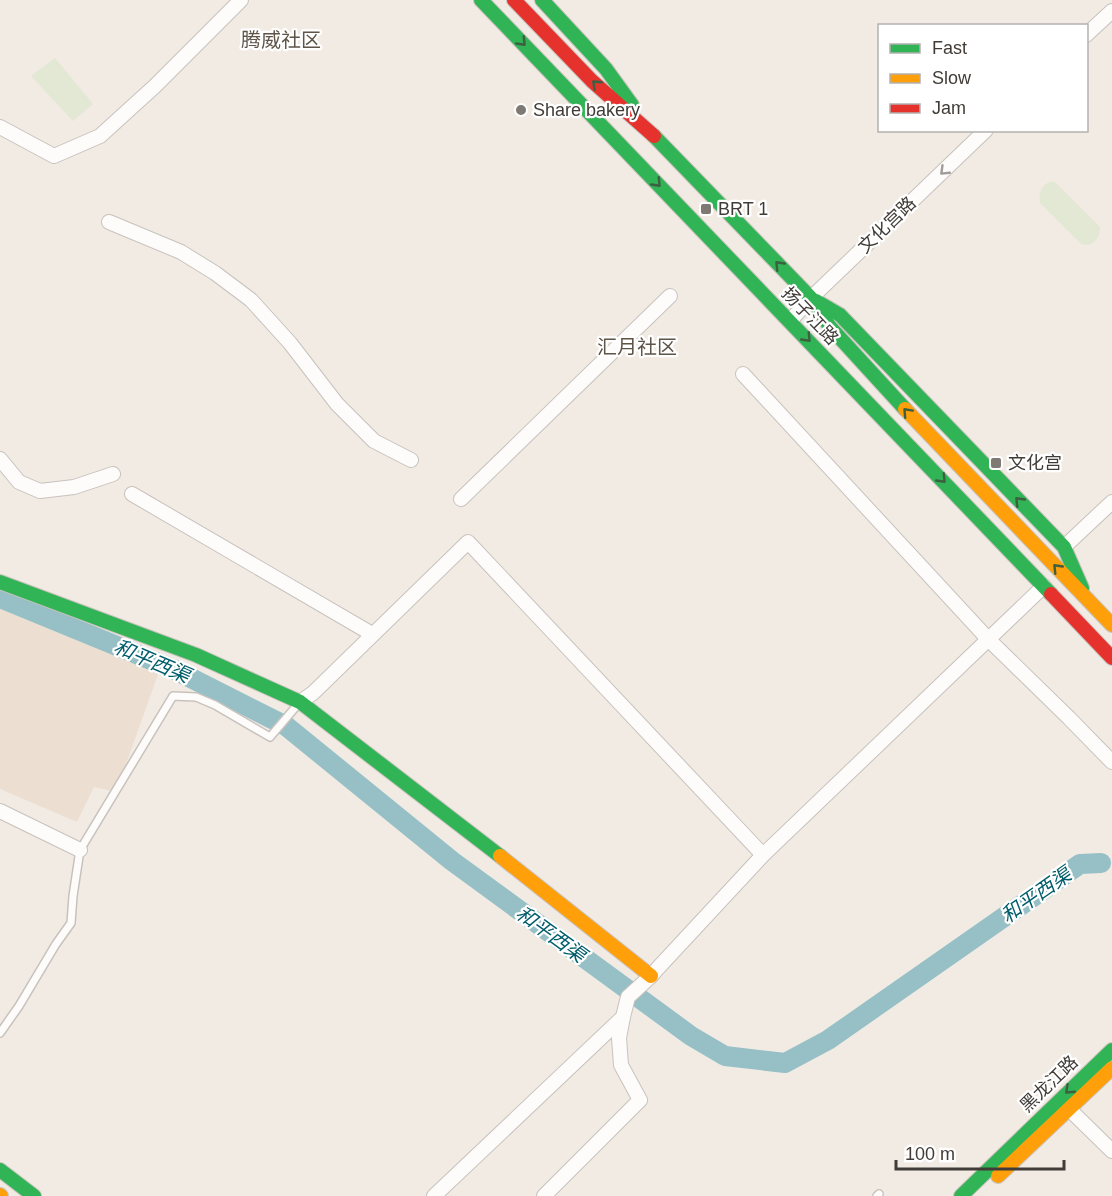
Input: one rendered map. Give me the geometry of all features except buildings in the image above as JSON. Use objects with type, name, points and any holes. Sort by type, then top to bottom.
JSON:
[{"type":"main road","name":"扬子江路","points":[[481,0],[1112,658]]},
{"type":"main road","name":"扬子江路","points":[[514,0],[592,81],[651,133],[811,298],[837,336],[927,434],[1112,625]]},
{"type":"main road","points":[[542,0],[606,69],[651,133]]},
{"type":"main road","points":[[811,298],[840,315],[1064,547],[1087,599]]},
{"type":"main road","points":[[0,582],[196,655],[300,702],[651,976]]},
{"type":"main road","name":"黑龙江路","points":[[961,1196],[1112,1050]]},
{"type":"main road","name":"黑龙江路","points":[[978,1196],[1112,1068]]},
{"type":"main road","points":[[0,1170],[34,1196]]},
{"type":"street","points":[[0,127],[54,156],[100,136],[155,86],[241,0]]},
{"type":"street","points":[[1088,33],[1112,11]]},
{"type":"street","name":"文化宫路","points":[[790,321],[811,298],[984,132]]},
{"type":"street","points":[[109,222],[181,252],[215,273],[250,300],[290,344],[337,404],[374,441],[411,460]]},
{"type":"street","points":[[461,499],[670,296]]},
{"type":"street","points":[[742,374],[989,640],[1112,762]]},
{"type":"street","points":[[0,459],[19,482],[40,491],[74,487],[113,474]]},
{"type":"street","points":[[132,494],[372,634]]},
{"type":"street","points":[[1064,547],[1112,502]]},
{"type":"street","points":[[300,702],[313,693],[468,542],[763,855]]},
{"type":"street","points":[[544,1196],[640,1100],[621,1065],[619,1038],[628,997],[651,976],[763,855],[1044,586]]},
{"type":"street","points":[[0,811],[80,850]]},
{"type":"street","points":[[434,1196],[622,1017]]},
{"type":"street","points":[[1069,1109],[1112,1151]]},
{"type":"lane","points":[[0,1032],[71,923],[80,850],[173,696],[196,697],[215,705],[270,737],[300,702]]},
{"type":"shaded area","points":[[0,605],[160,669],[116,792],[94,787],[77,822],[0,789]]},
{"type":"green space","points":[[55,58],[93,104],[73,121],[31,76]]},
{"type":"green space","points":[[1051,182],[1055,182],[1100,227],[1099,235],[1089,245],[1081,244],[1040,203],[1041,190]]},
{"type":"waterway","name":"和平西渠","points":[[0,598],[173,669],[286,726],[452,861],[691,1036],[725,1056],[785,1063],[828,1040],[1080,864],[1101,863]]},
{"type":"traffic: fast","points":[[481,0],[1051,594]]},
{"type":"traffic: fast","points":[[542,0],[606,69],[632,105]]},
{"type":"traffic: fast","points":[[654,136],[811,298],[830,327],[905,409]]},
{"type":"traffic: fast","points":[[816,301],[840,315],[1064,547],[1082,588]]},
{"type":"traffic: fast","points":[[0,582],[196,655],[300,702],[500,856]]},
{"type":"traffic: fast","points":[[961,1196],[1112,1050]]},
{"type":"traffic: fast","points":[[0,1170],[34,1196]]},
{"type":"traffic: slow","points":[[905,409],[1112,625]]},
{"type":"traffic: slow","points":[[500,856],[651,976]]},
{"type":"traffic: slow","points":[[998,1176],[1112,1068]]},
{"type":"traffic: jam","points":[[514,0],[592,81],[654,136]]},
{"type":"traffic: jam","points":[[1051,594],[1112,658]]},
{"type":"place","name":"Share bakery","points":[[521,110]]},
{"type":"place","name":"BRT 1","points":[[706,209]]},
{"type":"place","name":"文化宫","points":[[996,463]]},
{"type":"district","name":"腾威社区","points":[[281,40]]},
{"type":"district","name":"汇月社区","points":[[637,347]]}]
